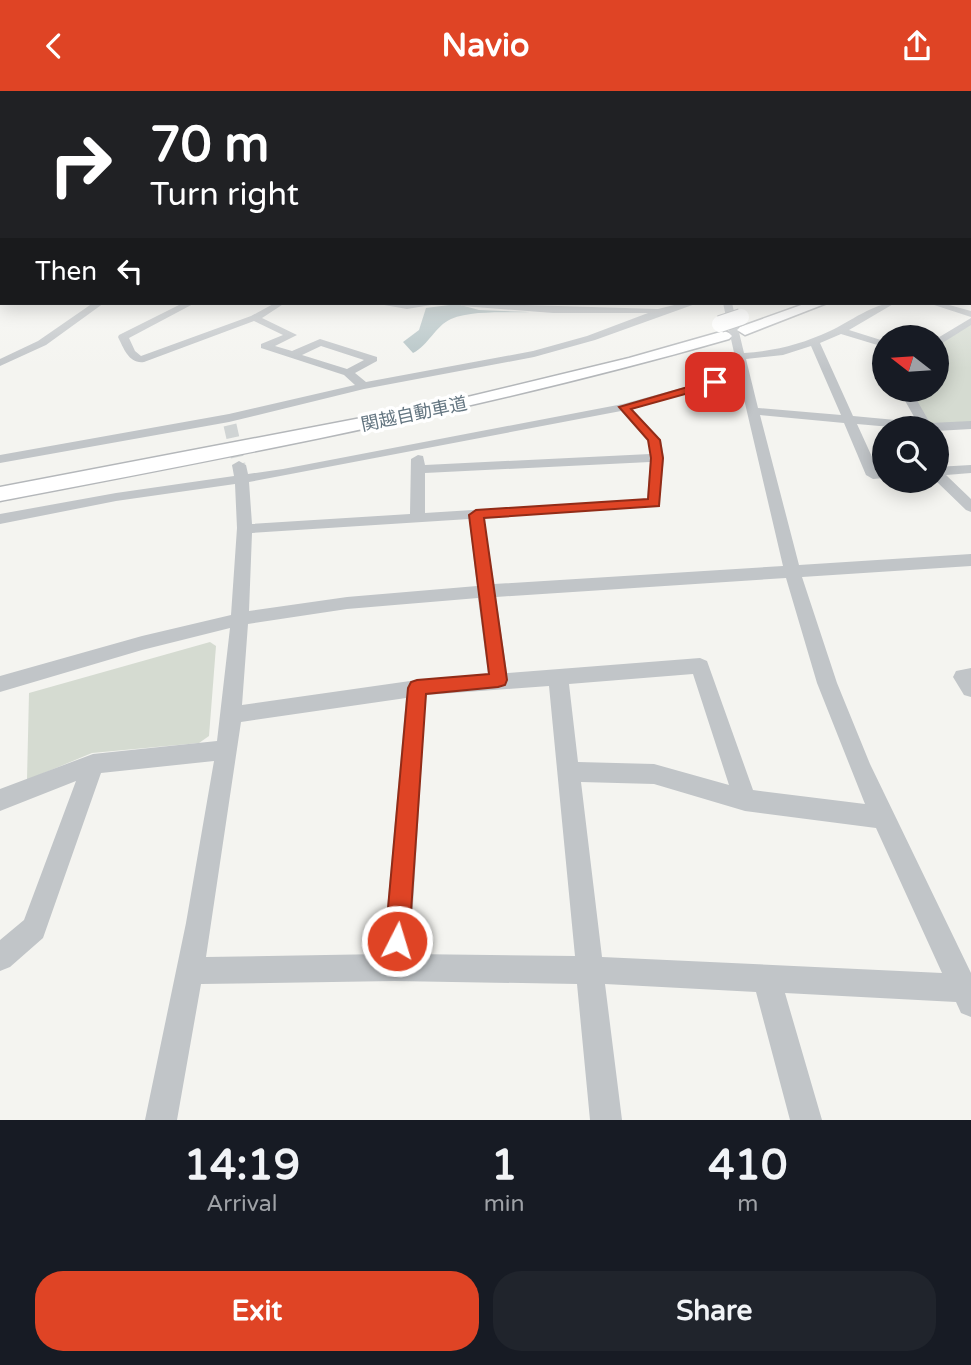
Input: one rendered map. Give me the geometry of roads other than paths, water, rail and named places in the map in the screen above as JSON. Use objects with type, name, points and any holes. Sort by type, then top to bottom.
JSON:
[{"type":"highway","name":"関越自動車道","points":[[743,323],[779,305]]},
{"type":"highway","name":"関越自動車道","points":[[0,493],[412,415],[578,377],[743,323],[812,305]]},
{"type":"highway","name":"関越自動車道","points":[[0,477],[406,402],[722,330]]},
{"type":"street","points":[[0,363],[42,343],[96,305]]},
{"type":"street","points":[[186,305],[123,337],[131,353],[140,360],[254,318],[277,305]]},
{"type":"street","points":[[397,305],[417,305]]},
{"type":"street","points":[[488,305],[552,310],[598,306],[660,307]]},
{"type":"street","points":[[189,971],[395,967],[589,969],[967,995],[884,818],[828,685],[794,570],[727,305]]},
{"type":"street","points":[[740,356],[772,355],[815,343],[887,305]]},
{"type":"street","points":[[940,305],[971,314]]},
{"type":"street","points":[[0,459],[230,422],[364,386],[534,354],[591,338],[660,307]]},
{"type":"street","points":[[254,318],[292,335],[265,346],[348,373],[364,386]]},
{"type":"street","points":[[949,335],[971,321]]},
{"type":"street","points":[[840,330],[872,340]]},
{"type":"street","points":[[293,355],[320,342],[373,359],[348,373]]},
{"type":"street","points":[[815,343],[872,473]]},
{"type":"street","points":[[0,519],[241,472],[417,447],[624,407],[715,382],[745,378]]},
{"type":"street","points":[[244,529],[654,503],[657,458],[654,440],[624,407]]},
{"type":"street","points":[[753,411],[872,422]]},
{"type":"street","points":[[949,425],[971,425]]},
{"type":"street","points":[[417,447],[420,470],[418,518]]},
{"type":"street","points":[[420,470],[657,458]]},
{"type":"street","points":[[949,471],[971,469]]},
{"type":"street","points":[[161,1120],[228,750],[240,619],[244,529],[241,472]]},
{"type":"street","points":[[949,485],[971,507]]},
{"type":"street","points":[[476,515],[498,680]]},
{"type":"street","points":[[0,684],[130,646],[240,619],[347,603],[487,591],[971,560]]},
{"type":"street","points":[[231,715],[417,688],[700,666],[745,800]]},
{"type":"street","points":[[558,675],[606,1120]]},
{"type":"street","points":[[971,676],[962,677],[971,689]]},
{"type":"street","points":[[395,967],[417,688]]},
{"type":"street","points":[[0,800],[93,764],[228,750]]},
{"type":"street","points":[[0,957],[34,929],[93,764]]},
{"type":"street","points":[[570,772],[654,774],[745,800],[884,818]]},
{"type":"street","points":[[768,980],[806,1120]]},
{"type":"tunnel","points":[[230,425],[239,465]]}]
